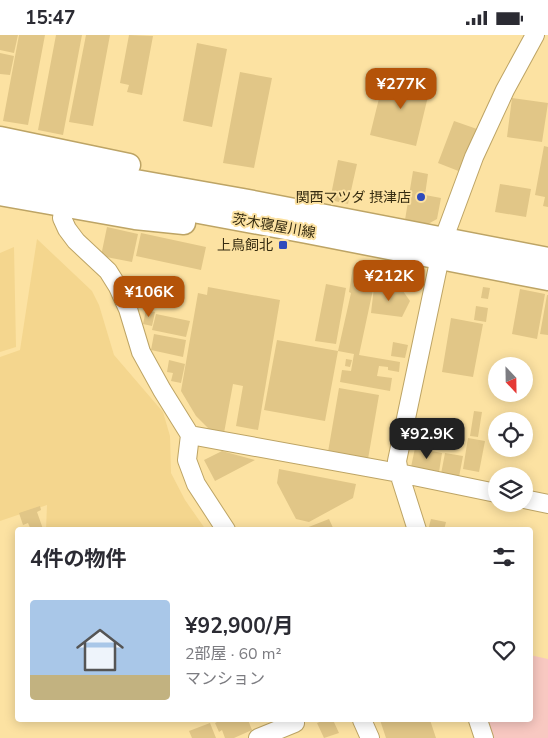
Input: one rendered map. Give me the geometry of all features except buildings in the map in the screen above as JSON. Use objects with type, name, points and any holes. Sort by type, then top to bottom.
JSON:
[{"type":"main road","points":[[0,138],[181,176],[214,195]]},
{"type":"main road","name":"茨木寝屋川線","points":[[0,157],[214,195],[442,248],[548,279]]},
{"type":"main road","name":"茨木寝屋川線","points":[[0,175],[238,220],[442,248],[548,259]]},
{"type":"main road","points":[[0,195],[135,218],[219,227],[238,220]]},
{"type":"street","points":[[416,527],[397,461],[442,248],[474,157],[505,91],[536,35]]},
{"type":"street","points":[[64,206],[62,218],[67,229],[76,241],[108,271],[118,287],[128,309],[141,352],[190,435],[187,460],[196,484],[224,527]]},
{"type":"street","points":[[190,435],[488,491]]},
{"type":"street","points":[[533,501],[548,504]]},
{"type":"street","points":[[363,722],[370,738]]},
{"type":"street","points":[[479,722],[484,738]]},
{"type":"street","points":[[258,738],[297,727]]},
{"type":"shaded area","points":[[37,239],[92,291],[99,305],[114,355],[163,412],[170,436],[171,473],[185,500],[204,527],[46,527],[47,505],[0,521],[0,357],[20,350]]},
{"type":"shaded area","points":[[14,247],[16,347],[0,352],[0,253]]},
{"type":"shaded area","points":[[533,656],[548,659],[548,738],[493,738],[488,722],[533,722]]},
{"type":"place","name":"関西マツダ 摂津店","points":[[421,197]]},
{"type":"place","name":"上鳥飼北","points":[[283,245]]}]
